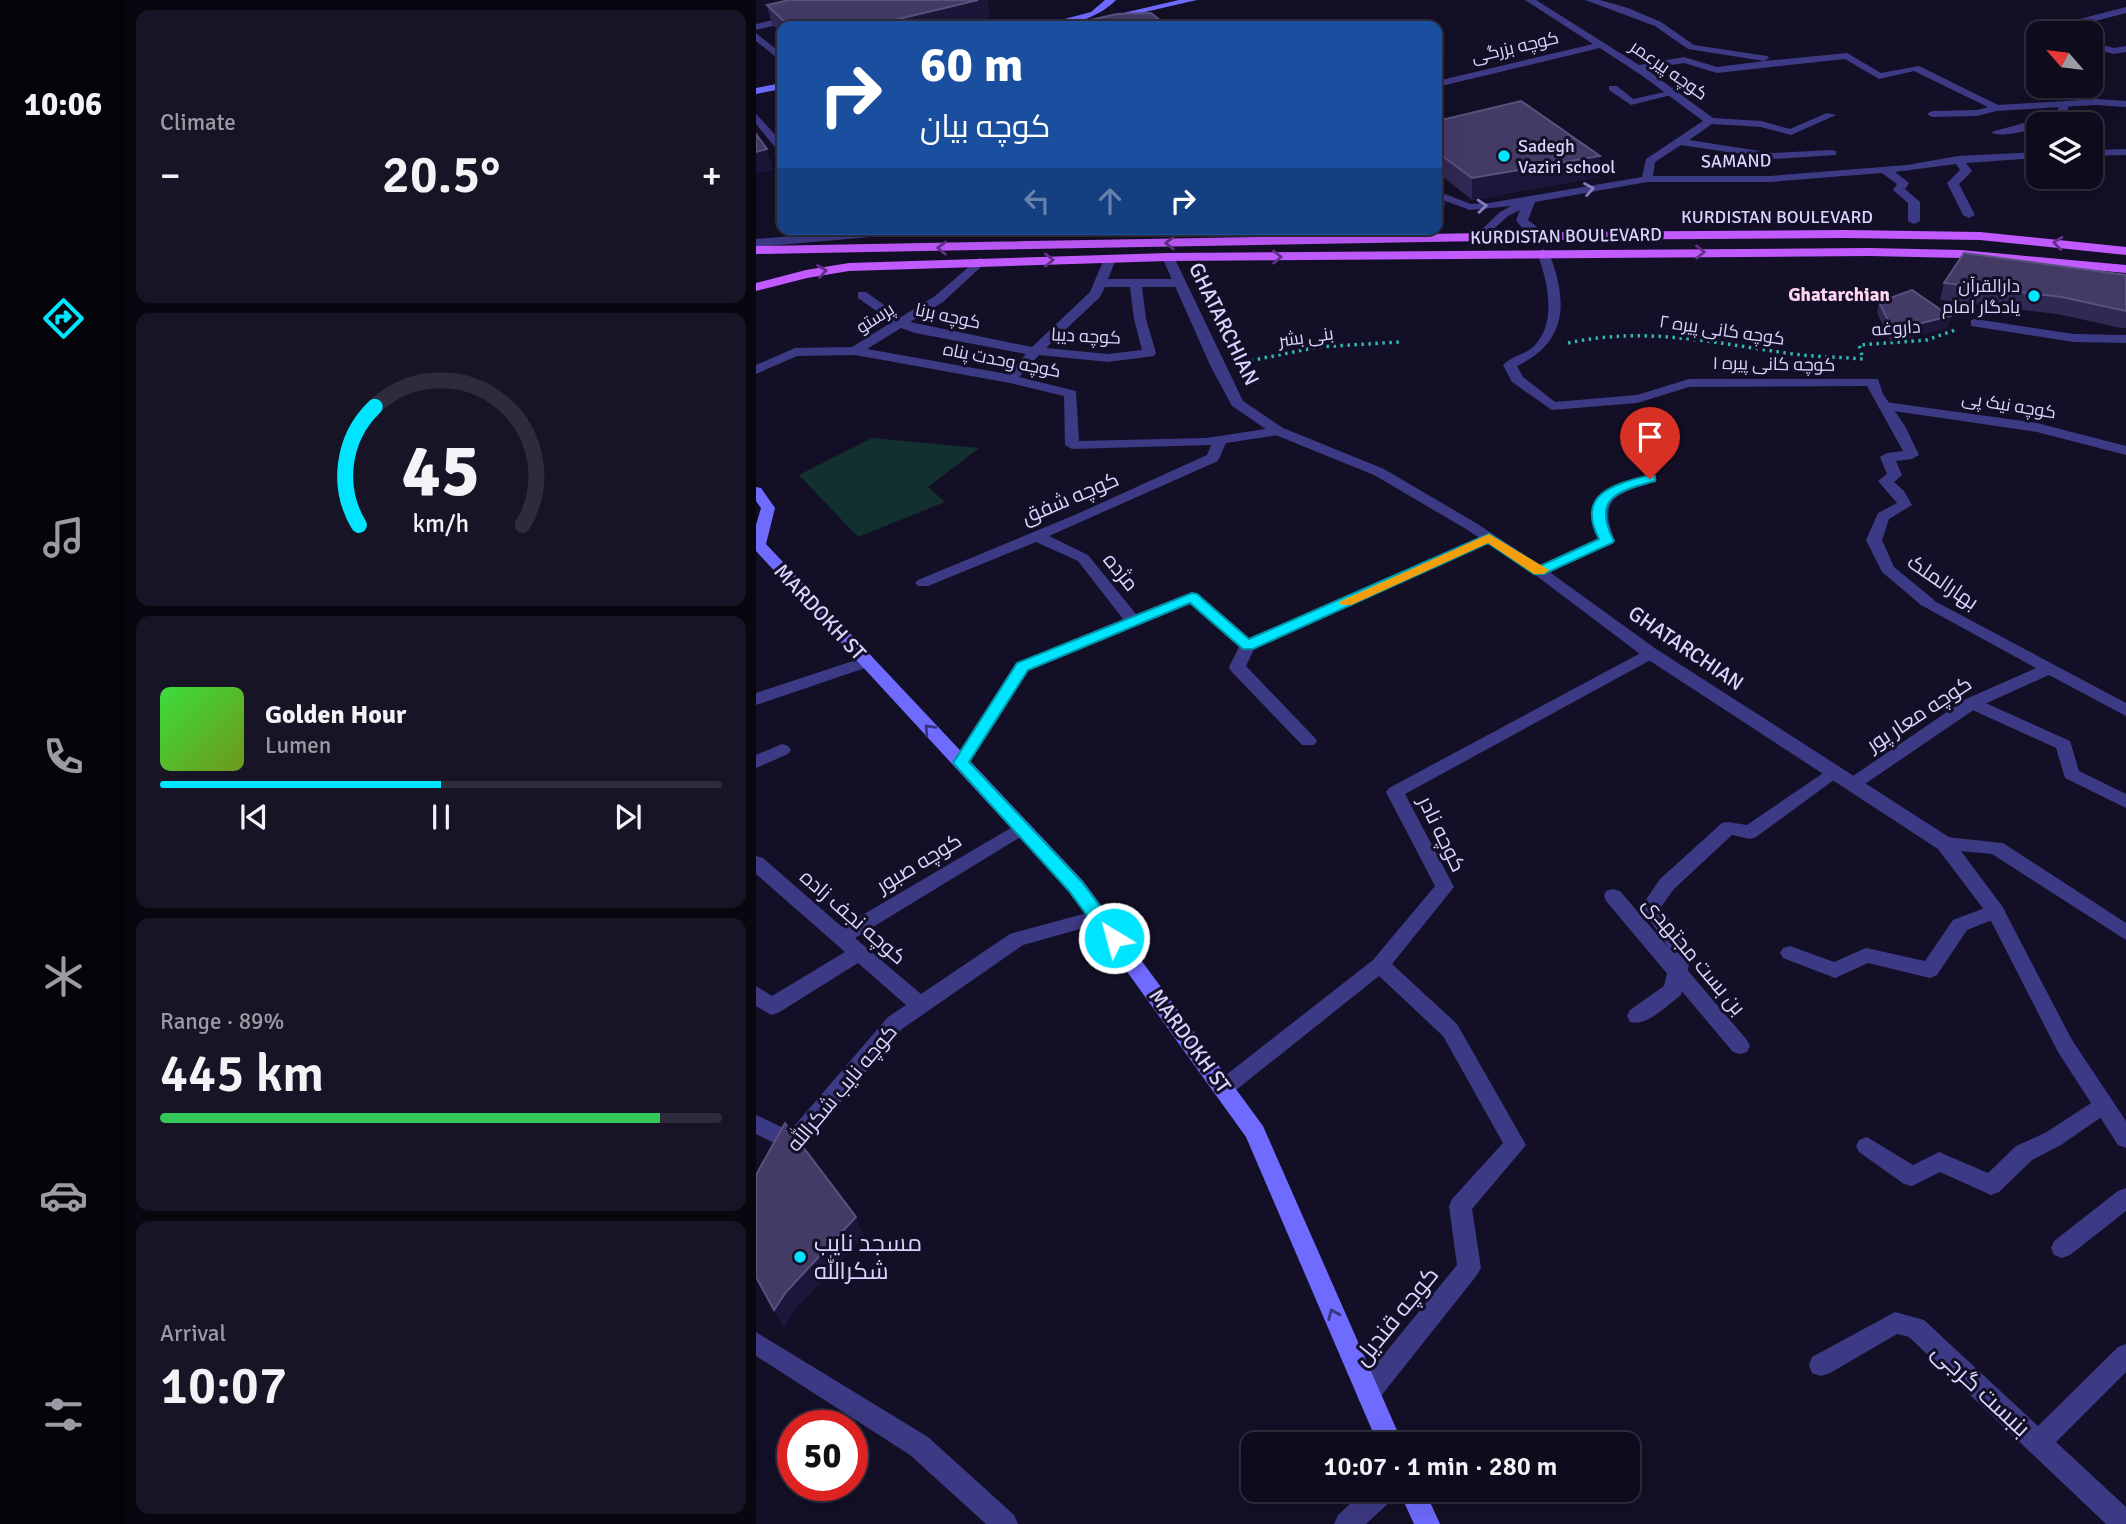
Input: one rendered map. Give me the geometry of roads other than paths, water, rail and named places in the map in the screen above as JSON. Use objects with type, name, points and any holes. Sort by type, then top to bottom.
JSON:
[{"type":"main road","points":[[1077,21],[1102,10],[1111,0]]},
{"type":"main road","points":[[1082,21],[1133,9],[1192,0]]},
{"type":"main road","points":[[756,83],[777,79]]},
{"type":"main road","points":[[756,91],[777,87]]},
{"type":"main road","name":"KURDISTAN BOULEVARD","points":[[756,250],[1542,236],[1948,234],[2126,251]]},
{"type":"main road","name":"KURDISTAN BOULEVARD","points":[[756,287],[806,274],[849,267],[1168,257],[1870,252],[1961,254],[2126,269]]},
{"type":"main road","points":[[756,491],[768,508],[757,544]]},
{"type":"main road","name":"MARDOKH ST","points":[[757,544],[1076,886],[1224,1088],[1255,1132],[1385,1432]]},
{"type":"main road","points":[[1417,1502],[1427,1524]]},
{"type":"street","name":"کوچه پیرعمر","points":[[1530,0],[1637,68],[1710,121],[1650,161],[1647,179]]},
{"type":"street","points":[[1590,0],[1625,10],[1658,24],[1691,47],[1786,61]]},
{"type":"street","points":[[1133,9],[1152,21]]},
{"type":"street","points":[[2083,21],[2126,10]]},
{"type":"street","points":[[782,21],[808,15]]},
{"type":"street","points":[[756,27],[777,22]]},
{"type":"street","points":[[756,36],[777,55]]},
{"type":"street","name":"کوچه بزرگی","points":[[1442,82],[1602,45]]},
{"type":"street","points":[[2104,48],[2114,51],[2126,49]]},
{"type":"street","points":[[1637,68],[1684,61],[1717,70],[1847,56],[1879,76],[1915,68],[1996,108]]},
{"type":"street","points":[[1613,88],[1631,102],[1674,93]]},
{"type":"street","points":[[2085,98],[2095,102]]},
{"type":"street","points":[[1932,114],[1977,113],[1996,108],[2095,102],[2126,104]]},
{"type":"street","points":[[1996,132],[2019,129],[2062,116],[2064,104]]},
{"type":"street","points":[[1710,121],[1761,124],[1791,132],[1831,115]]},
{"type":"street","points":[[756,117],[777,143]]},
{"type":"street","points":[[1680,142],[1773,156],[1832,153]]},
{"type":"street","points":[[2103,153],[2126,152]]},
{"type":"street","name":"SAMAND","points":[[1442,197],[1470,207],[1647,179],[1770,178],[1884,170],[1958,159],[2026,156]]},
{"type":"street","points":[[1958,159],[1966,171],[1953,183],[1969,215]]},
{"type":"street","points":[[1884,170],[1903,183],[1899,190],[1914,202],[1914,221]]},
{"type":"street","points":[[1530,199],[1522,219],[1528,228],[1542,236]]},
{"type":"street","points":[[1479,238],[1504,214],[1530,199]]},
{"type":"street","points":[[756,243],[813,235]]},
{"type":"street","points":[[1368,240],[1388,235]]},
{"type":"street","name":"کوچه کانی پیره ۱","points":[[1543,253],[1552,273],[1554,292],[1550,332],[1536,352],[1510,365],[1517,379],[1552,406],[1628,401],[1664,394],[1681,383],[1720,380],[1840,384],[1873,382]]},
{"type":"street","name":"GHATARCHIAN","points":[[1168,257],[1237,403],[1278,431],[1378,472],[1489,538],[1539,571],[1650,653],[1945,844],[1996,911],[2065,1046],[2126,1139]]},
{"type":"street","points":[[1010,379],[1096,294],[1110,259]]},
{"type":"street","name":"پرستو","points":[[855,351],[939,299],[979,262]]},
{"type":"street","points":[[1101,283],[1178,283]]},
{"type":"street","name":"کوچه دیبا","points":[[1036,351],[1108,358],[1149,353],[1140,319],[1136,284]]},
{"type":"street","name":"کوچه برنا","points":[[862,295],[884,309],[898,323],[1036,351]]},
{"type":"street","points":[[1975,323],[2074,338],[2126,339]]},
{"type":"street","name":"کوچه وحدت پناه","points":[[756,370],[794,352],[855,351],[1010,379],[1071,394],[1072,445],[1220,440],[1278,431]]},
{"type":"street","name":"بهارالملک","points":[[1873,382],[1876,394],[1912,455],[1887,457],[1895,475],[1885,481],[1899,494],[1905,505],[1884,516],[1874,540],[1887,569],[1927,602],[2126,710]]},
{"type":"street","name":"کوچه نیک پی","points":[[1885,407],[2031,427],[2101,441],[2126,450]]},
{"type":"street","name":"کوچه شفق","points":[[923,583],[1213,458],[1220,440]]},
{"type":"street","points":[[1539,571],[1607,541],[1599,525],[1599,506],[1613,489],[1650,479]]},
{"type":"street","name":"مژده","points":[[1036,536],[1083,558],[1132,620]]},
{"type":"street","points":[[1308,741],[1237,667],[1248,646],[1489,538]]},
{"type":"street","points":[[961,763],[1022,667],[1132,620],[1192,597],[1248,646]]},
{"type":"street","name":"کوچه نادر","points":[[1224,1088],[1380,965],[1445,887],[1395,792],[1650,653]]},
{"type":"street","points":[[756,699],[865,662]]},
{"type":"street","name":"کوچه معار پور","points":[[1853,784],[1972,703],[2049,669]]},
{"type":"street","points":[[1972,703],[2064,745],[2071,774],[2126,802]]},
{"type":"street","points":[[756,762],[782,750]]},
{"type":"street","points":[[1637,1016],[1673,990],[1678,971],[1682,952],[1651,907],[1667,884],[1728,828],[1750,832],[1832,773]]},
{"type":"street","name":"کوچه صبور","points":[[841,937],[1021,828]]},
{"type":"street","points":[[1945,844],[1996,848],[2126,933]]},
{"type":"street","name":"کوچه نجف زاده","points":[[756,863],[921,1006]]},
{"type":"street","name":"بن بست مجتهدی","points":[[1613,896],[1740,1046]]},
{"type":"street","points":[[1790,953],[1835,970],[1866,955],[1930,970],[1961,925],[1996,911]]},
{"type":"street","name":"کوچه نایب شکرالله","points":[[775,1175],[793,1143],[895,1023],[1017,939],[1098,917]]},
{"type":"street","points":[[756,994],[771,1007],[859,953]]},
{"type":"street","name":"کوچه قندیل","points":[[1367,1393],[1469,1268],[1460,1206],[1515,1145],[1450,1030],[1380,965]]},
{"type":"street","points":[[1867,1146],[1912,1177],[1939,1161],[1991,1185],[2024,1153],[2053,1139],[2102,1105]]},
{"type":"street","points":[[756,1124],[793,1143]]},
{"type":"street","points":[[2062,1248],[2126,1198]]},
{"type":"street","name":"بنبست گرجی","points":[[1821,1365],[1895,1323],[1916,1328],[2125,1524]]},
{"type":"street","points":[[756,1343],[919,1446],[1005,1524]]},
{"type":"street","points":[[2038,1443],[2126,1355]]},
{"type":"street","points":[[1347,1524],[1371,1502]]},
{"type":"place","name":"Sadegh Vaziri school","points":[[1504,156]]},
{"type":"place","name":"دارالقرآن یادگار امام","points":[[2034,296]]},
{"type":"place","name":"مسجد نایب شکرالله","points":[[800,1257]]},
{"type":"district","name":"Ghatarchian","points":[[1839,294]]}]
